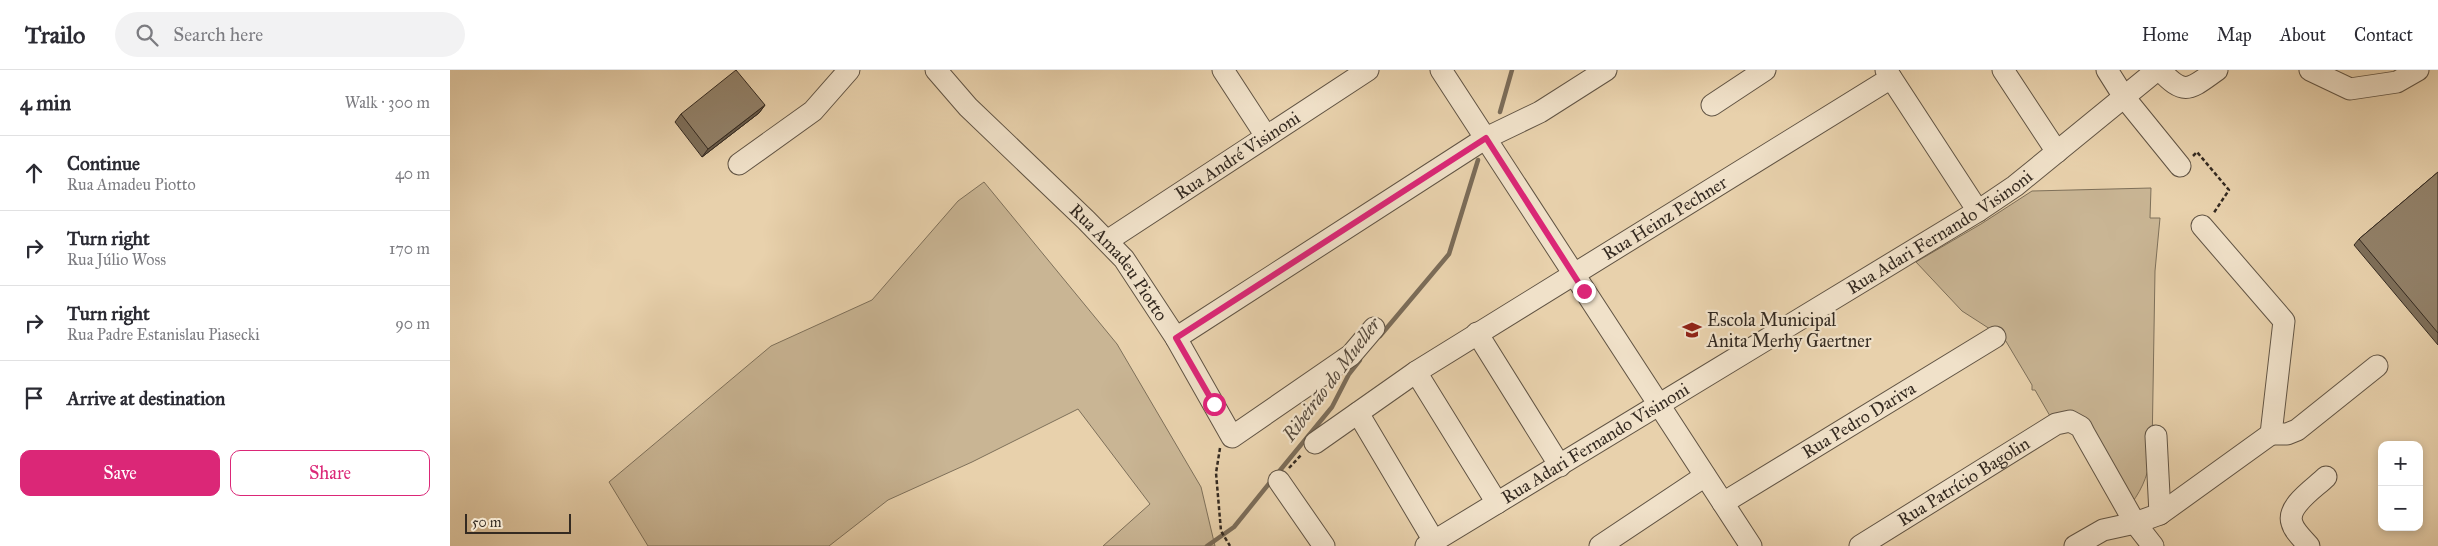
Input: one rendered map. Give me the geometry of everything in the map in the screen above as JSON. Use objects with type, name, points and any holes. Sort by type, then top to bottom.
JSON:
[{"type":"street","points":[[740,164],[813,111],[850,70]]},
{"type":"street","name":"Rua Amadeu Piotto","points":[[936,70],[968,107],[1107,240],[1136,276],[1176,338],[1232,437]]},
{"type":"street","points":[[1223,70],[1266,136]]},
{"type":"street","name":"Rua André Visinoni","points":[[1107,240],[1368,70]]},
{"type":"street","points":[[1441,70],[1723,503],[1745,544]]},
{"type":"street","points":[[1176,338],[1486,138],[1540,112],[1606,70]]},
{"type":"street","points":[[1712,105],[1765,70]]},
{"type":"street","points":[[2003,70],[2057,152]]},
{"type":"street","points":[[2107,70],[2124,97],[2180,166]]},
{"type":"street","points":[[2158,70],[2178,87],[2188,88],[2217,70]]},
{"type":"street","name":"Rua Adari Fernando Visinoni","points":[[1430,544],[1978,211],[2057,152],[2158,70]]},
{"type":"street","points":[[2310,70],[2350,89],[2397,82],[2418,70]]},
{"type":"street","points":[[1889,74],[1978,211]]},
{"type":"street","name":"Rua Heinz Pechner","points":[[1315,443],[1416,372],[1889,74]]},
{"type":"street","points":[[2202,226],[2284,321],[2271,434]]},
{"type":"street","points":[[1232,437],[1351,354],[1374,328]]},
{"type":"street","points":[[1478,333],[1560,466]]},
{"type":"street","name":"Rua Pedro Dariva","points":[[1723,503],[1995,337]]},
{"type":"street","points":[[2075,546],[2103,530],[2135,523],[2160,514],[2271,434],[2287,434],[2297,430],[2377,366]]},
{"type":"street","points":[[1416,372],[1497,503]]},
{"type":"street","points":[[1358,413],[1430,544]]},
{"type":"street","name":"Rua Patrício Bagolin","points":[[1860,546],[2056,424],[2070,421],[2075,423],[2084,433],[2135,523]]},
{"type":"street","points":[[2156,436],[2160,514]]},
{"type":"street","points":[[1600,546],[1705,476]]},
{"type":"street","points":[[2309,546],[2292,525],[2290,516],[2294,508],[2326,477]]},
{"type":"street","points":[[1279,482],[1324,546]]},
{"type":"street","points":[[2135,523],[2153,546]]},
{"type":"path","points":[[2197,152],[2229,190],[2216,211],[2202,226]]},
{"type":"path","points":[[1230,546],[1221,531],[1217,459],[1221,448],[1232,437]]},
{"type":"path","points":[[1279,482],[1293,464],[1315,443]]},
{"type":"shaded area","points":[[984,182],[1117,344],[1201,487],[1215,546],[1103,546],[1150,504],[1078,409],[972,462],[888,500],[829,546],[648,546],[609,482],[771,346],[872,300],[958,201]]},
{"type":"shaded area","points":[[2151,188],[2150,218],[2160,218],[2155,271],[2152,450],[2145,478],[2131,504],[2087,420],[2074,412],[2050,416],[2035,390],[2032,390],[2032,385],[2004,338],[1962,311],[1916,262],[1981,224],[2032,191]]},
{"type":"building","points":[[736,70],[765,105],[708,149],[681,114]]},
{"type":"building","points":[[2438,172],[2438,333],[2359,239]]},
{"type":"waterway","name":"Ribeirão do Mueller","points":[[1500,112],[1512,70]]},
{"type":"waterway","name":"Ribeirão do Mueller","points":[[1380,336],[1449,254],[1478,160]]},
{"type":"waterway","name":"Ribeirão do Mueller","points":[[1277,474],[1332,407],[1349,374],[1360,360]]},
{"type":"waterway","name":"Ribeirão do Mueller","points":[[1207,546],[1234,527],[1272,480]]},
{"type":"place","name":"Escola Municipal Anita Merhy Gaertner","points":[[1692,330]]},
{"type":"route","points":[[1214,404],[1176,338],[1486,138],[1584,291]]}]
